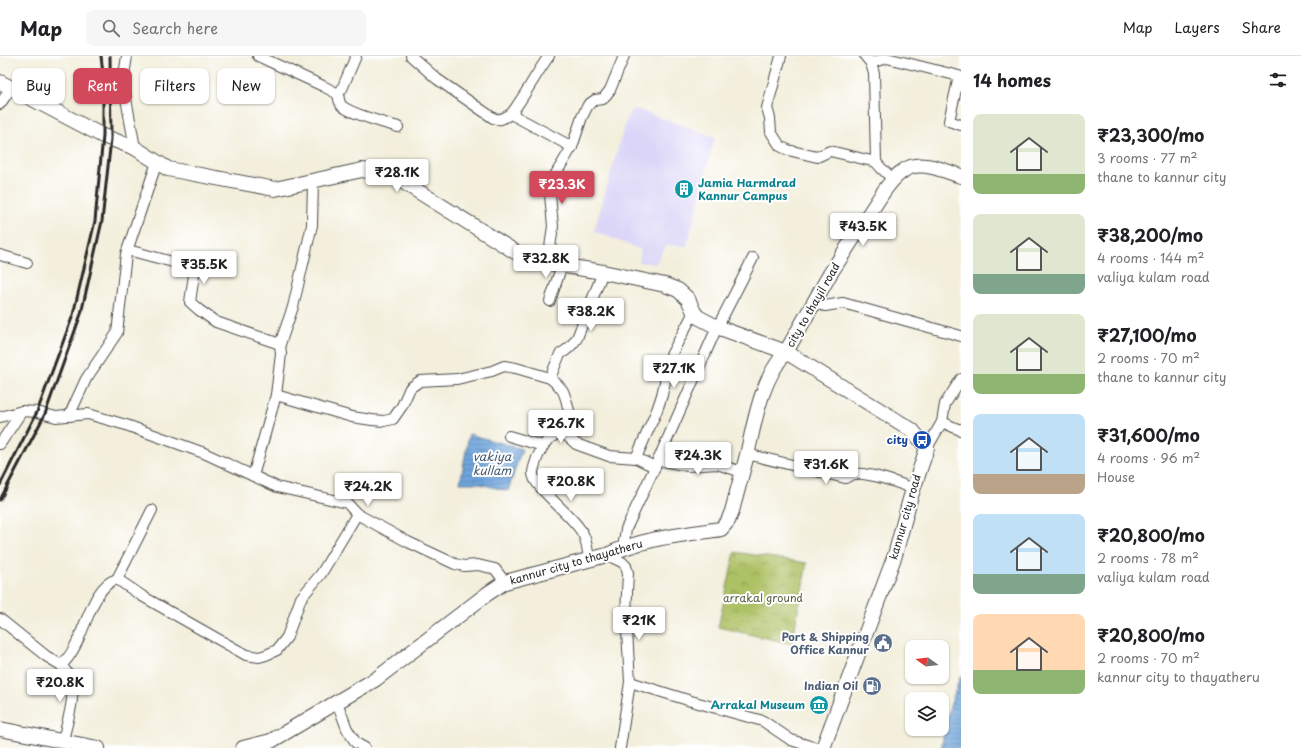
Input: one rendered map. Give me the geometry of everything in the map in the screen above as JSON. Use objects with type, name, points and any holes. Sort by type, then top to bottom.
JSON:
[{"type":"street","points":[[127,56],[123,82],[135,148]]},
{"type":"street","points":[[258,56],[324,86],[338,94]]},
{"type":"street","points":[[356,56],[342,89],[338,94],[339,102],[343,107],[398,127]]},
{"type":"street","points":[[411,56],[437,79],[497,120],[511,114],[524,97],[549,56]]},
{"type":"street","points":[[548,262],[553,226],[549,185],[572,148],[582,117],[588,105],[595,100],[603,99],[613,84],[624,56]]},
{"type":"street","points":[[780,56],[767,108],[770,118],[771,132],[780,146],[788,150],[817,157],[830,151],[876,162]]},
{"type":"street","points":[[892,179],[876,162],[874,74],[868,59],[890,57],[960,76],[948,121],[961,125]]},
{"type":"street","points":[[0,104],[6,85],[103,136],[135,148],[168,169],[275,189],[362,170],[392,175],[517,253],[548,262],[665,285],[678,290],[688,299],[698,317],[717,327],[786,352],[912,430],[927,448],[942,422],[945,404],[961,379]]},
{"type":"street","points":[[511,114],[572,148]]},
{"type":"street","points":[[69,416],[86,379],[117,333],[120,296],[128,250],[157,162]]},
{"type":"street","name":"city to thayil road","points":[[786,352],[830,274],[892,179],[899,172],[908,167],[920,165],[961,176]]},
{"type":"street","points":[[253,476],[276,395],[280,369],[280,344],[293,307],[312,225],[313,180]]},
{"type":"street","points":[[128,250],[195,268],[190,302],[216,322],[280,344]]},
{"type":"street","points":[[0,255],[27,263]]},
{"type":"street","points":[[623,548],[626,529],[717,327],[752,258]]},
{"type":"street","points":[[550,301],[562,265]]},
{"type":"street","points":[[550,378],[560,354],[574,344],[577,338],[603,272]]},
{"type":"street","points":[[814,303],[824,306],[843,304],[961,336]]},
{"type":"street","points":[[636,458],[657,410],[671,354],[694,312]]},
{"type":"street","name":"kannur city to thayatheru","points":[[243,748],[271,741],[376,679],[487,594],[505,582],[607,555],[623,548],[662,538],[721,529],[728,520],[732,511],[761,397],[772,371],[786,352]]},
{"type":"street","points":[[276,395],[352,417],[384,421],[393,418],[402,406],[410,388],[420,381],[457,379],[492,371],[504,366],[550,378],[555,381],[563,391],[569,411],[566,428],[568,436],[576,444],[609,456],[636,458],[657,463],[688,466],[716,464],[742,472]]},
{"type":"street","points":[[0,444],[22,412]]},
{"type":"street","points":[[0,416],[22,412],[37,412],[56,417],[88,414],[126,425],[204,453],[277,487],[347,503],[357,514],[408,542],[455,564],[464,566],[478,565],[495,569],[505,582]]},
{"type":"street","points":[[942,422],[960,430],[961,429]]},
{"type":"street","points":[[566,428],[548,439],[543,446],[534,468],[534,479],[580,529],[584,536],[589,560]]},
{"type":"street","points":[[509,436],[543,446]]},
{"type":"street","name":"kannur city road","points":[[824,748],[895,555],[913,489],[927,448]]},
{"type":"street","points":[[747,454],[845,478],[854,474],[881,478],[901,483],[913,489]]},
{"type":"street","points":[[61,665],[77,644],[88,616],[103,588],[111,581],[117,579],[152,510]]},
{"type":"street","points":[[117,579],[142,596],[246,655],[259,657],[277,650],[287,637],[301,598],[320,574],[357,514]]},
{"type":"street","points":[[607,555],[622,562],[626,566],[628,573],[626,614],[630,682],[620,748]]},
{"type":"street","points":[[0,619],[46,656],[61,665],[68,674],[73,694],[63,740]]},
{"type":"street","points":[[630,682],[763,721],[791,740],[816,748]]},
{"type":"street","points":[[337,702],[347,729],[356,743],[365,748]]},
{"type":"street","points":[[0,729],[98,748]]},
{"type":"shaded area","points":[[633,108],[715,137],[687,246],[667,245],[655,264],[639,262],[641,250],[594,231],[626,120]]},
{"type":"green space","name":"arrakal ground","points":[[735,552],[807,563],[792,644],[718,627]]},
{"type":"water","name":"vakiya kullam","points":[[469,434],[522,449],[508,491],[476,483],[460,483]]},
{"type":"water","points":[[961,675],[961,748],[941,748],[944,736],[949,736],[950,706]]},
{"type":"railway","points":[[0,485],[37,412],[73,315],[95,221],[103,136],[103,74],[101,56]]},
{"type":"railway","points":[[0,500],[45,414],[81,314],[102,221],[111,139],[110,56]]},
{"type":"place","name":"Jamia Harmdrad Kannur Campus","points":[[684,189]]},
{"type":"place","name":"city","points":[[922,440]]},
{"type":"place","name":"Port & Shipping Office Kannur","points":[[883,643]]},
{"type":"place","name":"Indian Oil","points":[[872,686]]},
{"type":"place","name":"Arrakal Museum","points":[[819,705]]}]
